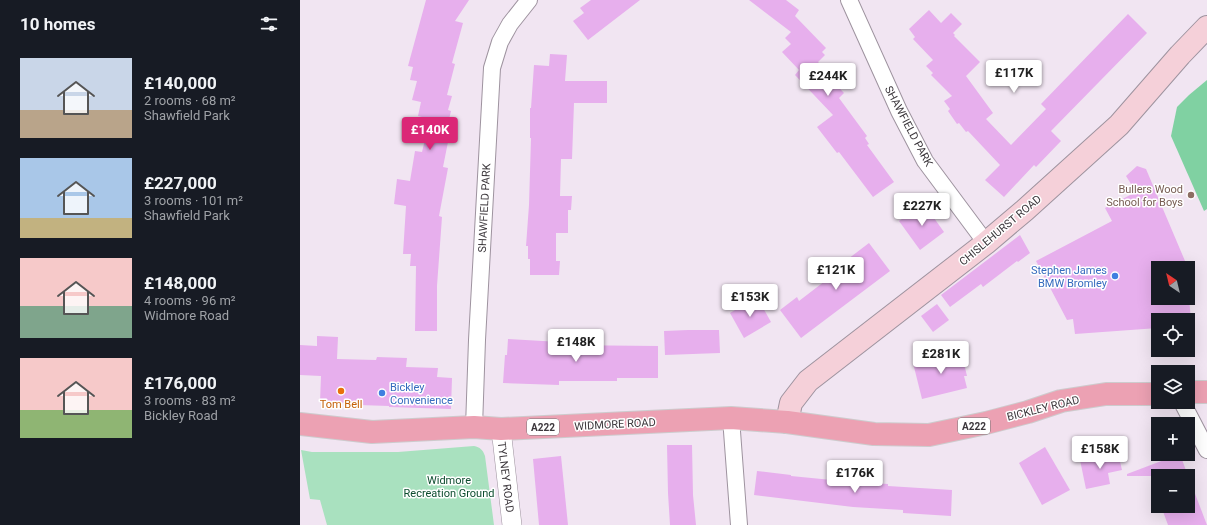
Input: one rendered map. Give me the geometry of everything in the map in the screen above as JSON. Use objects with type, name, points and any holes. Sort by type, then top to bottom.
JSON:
[{"type":"main road","name":"CHISLEHURST ROAD","points":[[787,422],[791,403],[808,381],[986,243],[1025,210],[1119,126],[1207,27]]},
{"type":"main road","points":[[1195,392],[1207,392]]},
{"type":"main road","name":"BICKLEY ROAD","points":[[787,422],[874,434],[929,435],[993,421],[1061,402],[1106,394],[1151,394]]},
{"type":"main road","name":"WIDMORE ROAD","points":[[300,424],[372,432],[474,427],[500,429],[731,418],[787,422]]},
{"type":"street","name":"SHAWFIELD PARK","points":[[474,427],[492,68],[500,42],[510,24],[529,0]]},
{"type":"street","name":"SHAWFIELD PARK","points":[[849,0],[899,111],[925,161],[986,243]]},
{"type":"street","points":[[1186,409],[1207,450]]},
{"type":"street","points":[[731,418],[739,525]]},
{"type":"street","name":"TYLNEY ROAD","points":[[500,429],[512,525]]},
{"type":"green space","points":[[1207,80],[1207,209],[1204,211],[1171,136],[1177,107]]},
{"type":"green space","name":"Widmore Recreation Ground","points":[[474,446],[481,449],[485,456],[494,525],[327,525],[320,500],[310,499],[301,450],[312,452],[398,452]]},
{"type":"building","points":[[426,0],[469,0],[455,21],[463,23],[452,63],[455,64],[447,95],[452,96],[448,110],[451,111],[445,136],[449,137],[443,167],[448,168],[439,216],[442,217],[437,286],[437,331],[415,331],[416,266],[410,266],[411,254],[403,254],[406,206],[394,204],[397,179],[410,181],[415,151],[422,152],[430,119],[418,116],[421,102],[412,100],[417,81],[410,80],[413,67],[408,66]]},
{"type":"building","points":[[591,0],[640,0],[588,40],[573,21],[584,13],[580,8]]},
{"type":"building","points":[[749,0],[786,0],[799,10],[795,16],[826,48],[822,52],[825,55],[818,62],[824,68],[822,70],[844,93],[839,98],[867,136],[865,138],[869,144],[867,145],[894,182],[873,197],[839,152],[837,153],[817,127],[833,115],[795,75],[799,70],[782,52],[791,44],[785,38],[791,32]]},
{"type":"building","points":[[929,10],[941,23],[951,13],[962,24],[953,33],[955,35],[954,36],[980,62],[966,76],[993,113],[986,119],[1011,145],[1046,109],[1041,104],[1128,14],[1147,33],[1051,131],[1061,141],[1036,167],[1034,165],[1004,197],[985,180],[1000,165],[968,131],[966,132],[959,123],[957,124],[948,111],[950,109],[944,101],[952,96],[931,75],[933,73],[926,66],[933,60],[913,39],[915,37],[909,29]]},
{"type":"building","points":[[550,54],[567,55],[565,81],[607,81],[607,103],[574,103],[572,159],[561,159],[560,196],[572,196],[571,210],[568,210],[568,233],[556,233],[556,261],[560,261],[559,275],[530,275],[530,259],[528,259],[528,246],[526,246],[531,138],[530,108],[534,65],[549,66]]},
{"type":"building","points":[[1137,166],[1146,169],[1185,261],[1151,261],[1151,305],[1190,305],[1190,313],[1151,313],[1151,329],[1075,334],[1073,319],[1067,320],[1036,261],[1112,221],[1105,208],[1136,192],[1126,176]]},
{"type":"building","points":[[924,204],[944,232],[920,250],[899,221]]},
{"type":"building","points":[[1020,235],[1030,253],[983,287],[981,284],[950,307],[941,295]]},
{"type":"building","points":[[869,243],[890,271],[801,338],[780,310],[797,297],[799,301],[825,281],[823,278]]},
{"type":"building","points":[[757,297],[771,322],[744,338],[730,313]]},
{"type":"building","points":[[937,304],[949,320],[933,332],[921,316]]},
{"type":"building","points":[[719,330],[720,353],[665,355],[664,331]]},
{"type":"building","points":[[317,336],[338,337],[337,359],[376,360],[377,357],[407,358],[406,367],[438,368],[437,377],[452,378],[451,409],[389,407],[359,405],[360,403],[320,402],[321,376],[300,375],[300,345],[317,346]]},
{"type":"building","points":[[508,339],[560,342],[560,345],[658,346],[658,378],[617,378],[617,381],[559,381],[559,385],[503,383]]},
{"type":"building","points":[[961,351],[967,376],[964,376],[967,388],[922,399],[913,363]]},
{"type":"building","points":[[667,445],[692,445],[693,495],[696,525],[670,525]]},
{"type":"building","points":[[1045,447],[1070,490],[1042,505],[1019,463]]},
{"type":"building","points":[[1118,453],[1122,470],[1108,473],[1110,484],[1086,489],[1080,460]]},
{"type":"building","points":[[561,456],[568,525],[539,525],[533,459]]},
{"type":"building","points":[[1161,461],[1183,461],[1185,469],[1151,469],[1151,476],[1127,476],[1127,474]]},
{"type":"building","points":[[757,471],[791,476],[888,484],[888,486],[952,490],[951,516],[903,513],[903,510],[853,507],[754,495]]},
{"type":"building","points":[[1195,494],[1207,525],[1168,525],[1164,513],[1195,513]]},
{"type":"place","name":"Bullers Wood School for Boys","points":[[1191,195]]},
{"type":"place","name":"Stephen James BMW Bromley","points":[[1115,276]]},
{"type":"place","name":"Tom Bell","points":[[341,391]]},
{"type":"place","name":"Bickley Convenience","points":[[382,393]]}]
